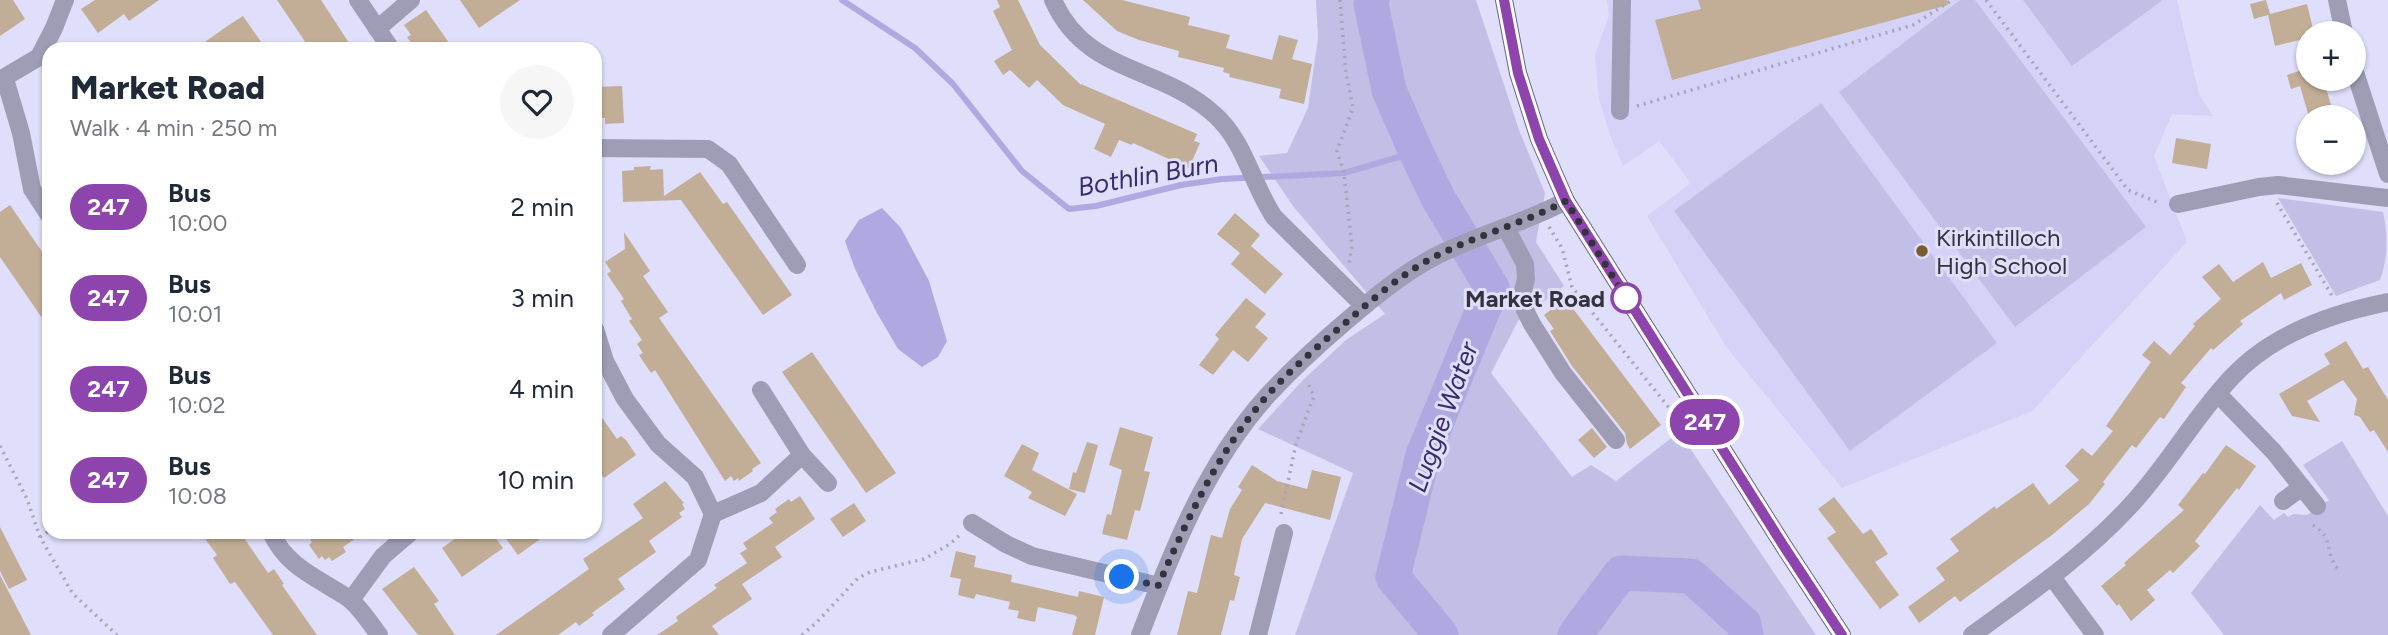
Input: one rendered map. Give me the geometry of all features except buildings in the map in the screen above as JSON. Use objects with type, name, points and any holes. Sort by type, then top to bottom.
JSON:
[{"type":"main road","points":[[1504,0],[1518,73],[1539,139],[1566,201],[1842,635]]},
{"type":"street","points":[[47,42],[65,0]]},
{"type":"street","points":[[358,0],[386,42]]},
{"type":"street","points":[[377,29],[411,0]]},
{"type":"street","points":[[1053,0],[1069,29],[1085,44],[1115,63],[1188,93],[1217,117],[1241,149],[1264,202],[1274,217],[1364,306]]},
{"type":"street","points":[[1620,111],[1622,0]]},
{"type":"street","points":[[2337,0],[2341,21]]},
{"type":"street","points":[[42,51],[39,57],[2,79],[21,133],[32,189],[42,204]]},
{"type":"street","points":[[2361,91],[2388,174]]},
{"type":"street","points":[[602,148],[708,149],[729,164],[797,265]]},
{"type":"street","points":[[2178,204],[2278,185],[2388,198]]},
{"type":"street","points":[[1140,635],[1158,586],[1205,485],[1265,398],[1299,363],[1364,306],[1415,269],[1455,248],[1566,201]]},
{"type":"street","points":[[1498,231],[1525,264],[1526,279],[1522,295],[1532,324],[1563,373],[1616,440]]},
{"type":"street","points":[[1972,635],[2052,577],[2101,537],[2132,505],[2218,394],[2250,359],[2303,328],[2367,305],[2388,303]]},
{"type":"street","points":[[602,354],[625,399],[658,444],[695,477],[713,514],[698,560],[611,635]]},
{"type":"street","points":[[761,390],[802,455],[828,483]]},
{"type":"street","points":[[2218,394],[2274,452],[2317,506]]},
{"type":"street","points":[[713,514],[761,493],[802,455]]},
{"type":"street","points":[[2283,501],[2302,487]]},
{"type":"street","points":[[968,527],[1032,556],[1158,586]]},
{"type":"street","points":[[1258,635],[1284,533]]},
{"type":"street","points":[[274,539],[279,549],[309,575],[351,600],[379,635]]},
{"type":"street","points":[[351,600],[383,556],[403,539]]},
{"type":"street","points":[[2052,577],[2095,635]]},
{"type":"path","points":[[1340,0],[1346,74],[1353,108],[1337,151],[1345,185],[1352,246],[1347,287]]},
{"type":"path","points":[[1620,111],[1913,25],[1952,0]]},
{"type":"path","points":[[1986,0],[2128,190],[2165,206],[2178,204]]},
{"type":"path","points":[[2267,186],[2342,313]]},
{"type":"path","points":[[1543,213],[1562,248],[1572,287],[1693,438]]},
{"type":"path","points":[[1284,533],[1278,530],[1296,444],[1314,396]]},
{"type":"path","points":[[0,446],[27,499],[40,537],[73,594],[116,635]]},
{"type":"path","points":[[2317,506],[2305,514],[2305,519],[2323,531],[2329,545],[2331,561],[2339,570]]},
{"type":"path","points":[[802,635],[858,578],[870,572],[924,559],[950,544],[968,527]]},
{"type":"shaded area","points":[[1316,0],[1476,0],[1519,130],[1545,193],[1536,242],[1564,286],[1518,321],[1491,373],[1572,477],[1591,465],[1616,481],[1679,432],[1816,635],[1295,635],[1353,473],[1258,429],[1302,381],[1346,340],[1385,314],[1293,206],[1259,156],[1287,153],[1308,108],[1318,38]]},
{"type":"shaded area","name":"Kirkintilloch High School","points":[[1607,0],[2177,0],[2199,94],[2213,116],[2172,114],[2154,156],[2187,242],[2032,411],[1842,488],[1727,348],[1647,216],[1691,183],[1659,141],[1623,166],[1599,99],[1595,55],[1609,15]]},
{"type":"shaded area","points":[[1960,0],[1975,0],[2146,227],[2015,327],[1839,92]]},
{"type":"shaded area","points":[[2023,0],[2163,0],[2072,66]]},
{"type":"shaded area","points":[[1821,103],[1997,343],[1850,451],[1674,211]]},
{"type":"shaded area","points":[[2278,198],[2383,212],[2386,246],[2385,264],[2380,280],[2336,296]]},
{"type":"shaded area","points":[[882,208],[901,228],[929,281],[947,341],[938,357],[922,367],[898,349],[855,269],[845,241],[859,220]]},
{"type":"shaded area","points":[[2342,441],[2388,516],[2388,635],[2224,635],[2191,593],[2260,505],[2274,520],[2284,513],[2288,517],[2293,514],[2307,515],[2329,500],[2303,465]]},
{"type":"waterway","name":"Bothlin Burn","points":[[842,0],[915,48],[953,84],[1022,171],[1069,209],[1096,206],[1181,185],[1222,179],[1344,173],[1416,152]]},
{"type":"waterway","name":"Luggie Water","points":[[1372,0],[1389,90],[1438,198],[1492,288],[1423,455],[1393,577],[1441,635]]},
{"type":"waterway","name":"Luggie Water","points":[[1575,635],[1621,573],[1691,576],[1744,624],[1746,635]]},
{"type":"bus line","name":"247","points":[[1504,0],[1518,73],[1539,139],[1566,201],[1842,635]]},
{"type":"place","name":"Kirkintilloch High School","points":[[1922,251]]},
{"type":"place","name":"Market Road","points":[[1626,298]]},
{"type":"route","points":[[1122,577],[1158,586],[1205,485],[1265,398],[1299,363],[1364,306],[1435,257],[1566,201],[1626,298]]}]
